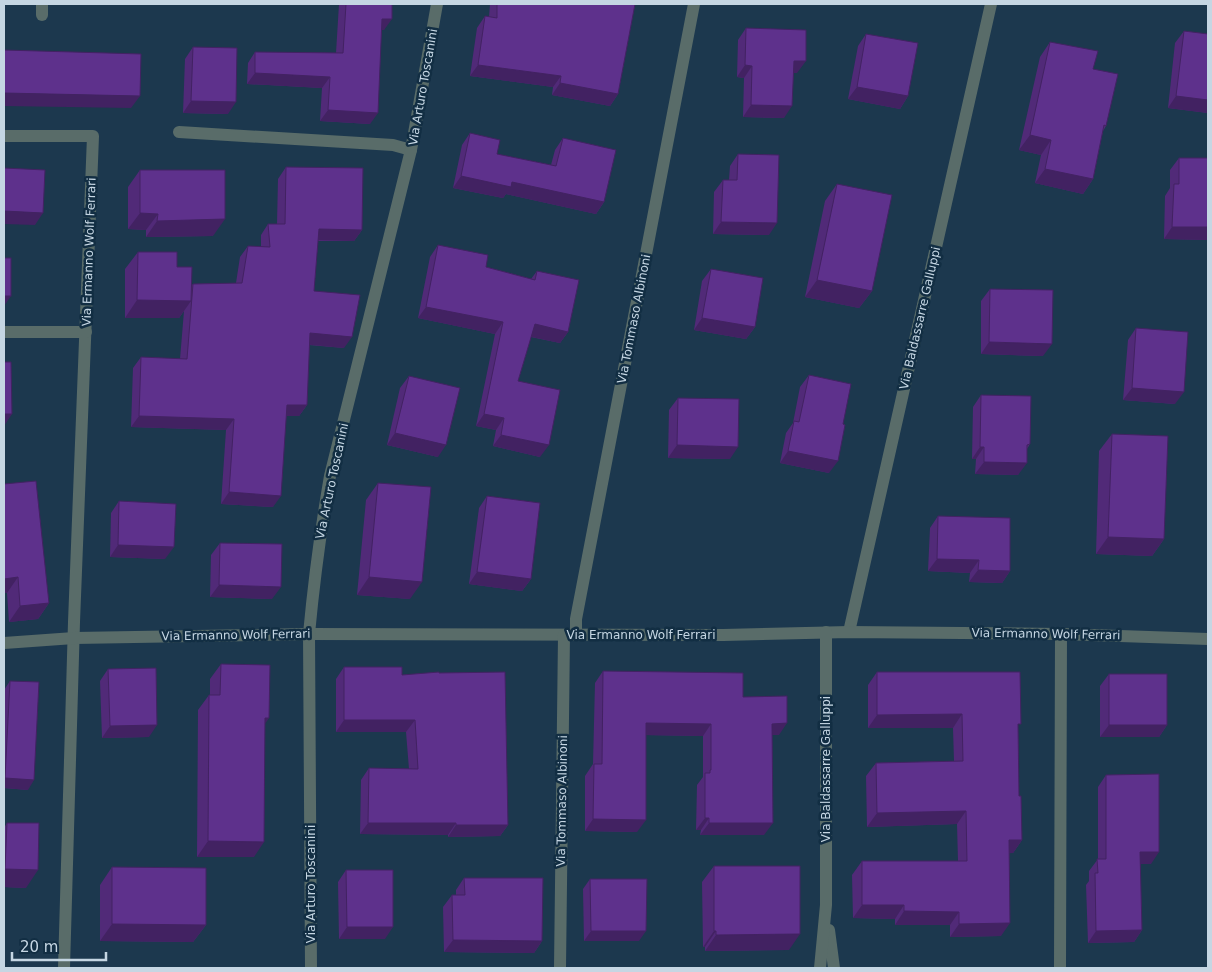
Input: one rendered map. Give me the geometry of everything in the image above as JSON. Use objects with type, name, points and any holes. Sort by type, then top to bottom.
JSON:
[{"type":"street","name":"Via Arturo Toscanini","points":[[311,968],[309,634],[322,523],[330,476],[411,150],[437,4]]},
{"type":"street","name":"Via Tommaso Albinoni","points":[[560,968],[570,635],[576,619],[694,4]]},
{"type":"street","name":"Via Baldassarre Galluppi","points":[[849,632],[991,4]]},
{"type":"street","points":[[179,132],[393,146],[411,150]]},
{"type":"street","name":"Via Ermanno Wolf Ferrari","points":[[4,136],[93,136],[74,638],[64,968]]},
{"type":"street","points":[[4,332],[86,332]]},
{"type":"street","name":"Via Ermanno Wolf Ferrari","points":[[4,643],[74,638],[309,634],[723,635],[826,632],[1061,634],[1208,639]]},
{"type":"street","name":"Via Baldassarre Galluppi","points":[[820,968],[826,906],[826,632]]},
{"type":"street","points":[[1060,968],[1061,634]]},
{"type":"street","name":"Via Baldassarre Galluppi","points":[[826,906],[834,968]]},
{"type":"building","points":[[346,4],[392,4],[392,19],[382,19],[378,113],[328,110],[330,77],[255,73],[255,52],[343,53]]},
{"type":"building","points":[[497,4],[635,4],[618,94],[560,83],[561,76],[478,65],[485,16],[497,18]]},
{"type":"building","points":[[746,28],[806,30],[806,61],[794,61],[792,106],[751,105],[752,66],[745,65]]},
{"type":"building","points":[[1184,31],[1208,34],[1208,100],[1176,96]]},
{"type":"building","points":[[866,34],[918,43],[908,96],[857,87]]},
{"type":"building","points":[[1050,42],[1098,51],[1093,69],[1118,74],[1106,126],[1104,125],[1093,179],[1045,169],[1051,140],[1030,135]]},
{"type":"building","points":[[193,47],[237,48],[236,102],[191,101]]},
{"type":"building","points":[[4,50],[141,54],[140,96],[4,93]]},
{"type":"building","points":[[470,133],[500,140],[497,154],[556,166],[563,138],[616,150],[604,202],[512,182],[511,187],[461,176]]},
{"type":"building","points":[[738,154],[779,155],[777,223],[721,222],[723,180],[737,180]]},
{"type":"building","points":[[1179,158],[1208,158],[1208,227],[1172,227],[1174,184],[1179,184]]},
{"type":"building","points":[[286,167],[363,168],[362,230],[319,229],[314,291],[360,295],[352,337],[310,333],[307,405],[287,405],[281,496],[229,492],[234,419],[139,416],[141,357],[187,359],[193,284],[242,283],[248,246],[270,247],[268,224],[285,224]]},
{"type":"building","points":[[4,168],[45,170],[43,213],[4,211]]},
{"type":"building","points":[[140,170],[225,170],[225,219],[157,221],[158,214],[140,213]]},
{"type":"building","points":[[837,184],[892,195],[872,291],[817,280]]},
{"type":"building","points":[[438,245],[488,255],[486,267],[535,280],[537,271],[579,280],[568,332],[535,324],[518,381],[560,390],[549,445],[501,435],[504,418],[484,414],[503,322],[426,307]]},
{"type":"building","points":[[138,252],[177,252],[177,267],[192,267],[191,301],[137,300]]},
{"type":"building","points":[[4,258],[11,258],[11,296],[4,296]]},
{"type":"building","points":[[711,269],[763,278],[755,327],[702,318]]},
{"type":"building","points":[[990,289],[1053,290],[1052,344],[989,342]]},
{"type":"building","points":[[1136,328],[1188,332],[1184,392],[1132,388]]},
{"type":"building","points":[[4,362],[11,362],[12,414],[4,414]]},
{"type":"building","points":[[809,375],[851,384],[838,461],[788,451],[794,421],[799,422]]},
{"type":"building","points":[[409,376],[460,388],[446,445],[395,433]]},
{"type":"building","points":[[981,395],[1031,396],[1030,444],[1027,445],[1027,463],[984,462],[984,447],[980,447]]},
{"type":"building","points":[[678,398],[739,399],[738,447],[677,445]]},
{"type":"building","points":[[1112,434],[1168,436],[1164,539],[1108,537]]},
{"type":"building","points":[[36,481],[49,603],[20,606],[18,577],[4,579],[4,484]]},
{"type":"building","points":[[378,483],[431,487],[422,582],[369,577]]},
{"type":"building","points":[[487,496],[540,503],[531,579],[477,572]]},
{"type":"building","points":[[119,501],[176,504],[174,547],[118,545]]},
{"type":"building","points":[[938,516],[1010,518],[1010,571],[978,570],[979,560],[937,559]]},
{"type":"building","points":[[220,543],[282,544],[281,587],[219,585]]},
{"type":"building","points":[[221,664],[270,665],[269,718],[265,718],[264,842],[208,841],[209,695],[220,695]]},
{"type":"building","points":[[344,667],[402,667],[402,675],[439,672],[505,672],[508,825],[368,823],[369,768],[418,769],[415,720],[344,720]]},
{"type":"building","points":[[156,668],[157,725],[110,726],[108,669]]},
{"type":"building","points":[[603,671],[743,673],[743,697],[787,696],[787,723],[772,724],[773,823],[709,823],[709,818],[705,818],[705,773],[710,773],[711,770],[711,724],[646,723],[646,820],[593,819],[594,764],[602,764]]},
{"type":"building","points":[[877,672],[1020,672],[1021,724],[1018,724],[1022,840],[1009,840],[1010,923],[959,924],[959,912],[904,911],[904,905],[862,905],[862,861],[967,861],[966,811],[877,813],[876,763],[963,761],[962,714],[877,715]]},
{"type":"building","points":[[1109,674],[1167,674],[1167,725],[1109,725]]},
{"type":"building","points":[[10,681],[39,682],[34,780],[5,778]]},
{"type":"building","points":[[1159,774],[1159,852],[1140,852],[1142,930],[1096,931],[1095,873],[1098,873],[1097,859],[1106,859],[1106,775]]},
{"type":"building","points":[[7,823],[39,823],[38,870],[5,869]]},
{"type":"building","points":[[714,866],[800,866],[800,934],[716,935],[716,931],[714,931]]},
{"type":"building","points":[[112,867],[206,868],[206,925],[112,924]]},
{"type":"building","points":[[346,870],[393,870],[393,927],[347,927]]},
{"type":"building","points":[[464,878],[543,878],[542,941],[453,940],[452,895],[465,895]]},
{"type":"building","points":[[590,879],[647,879],[646,931],[591,931]]}]
